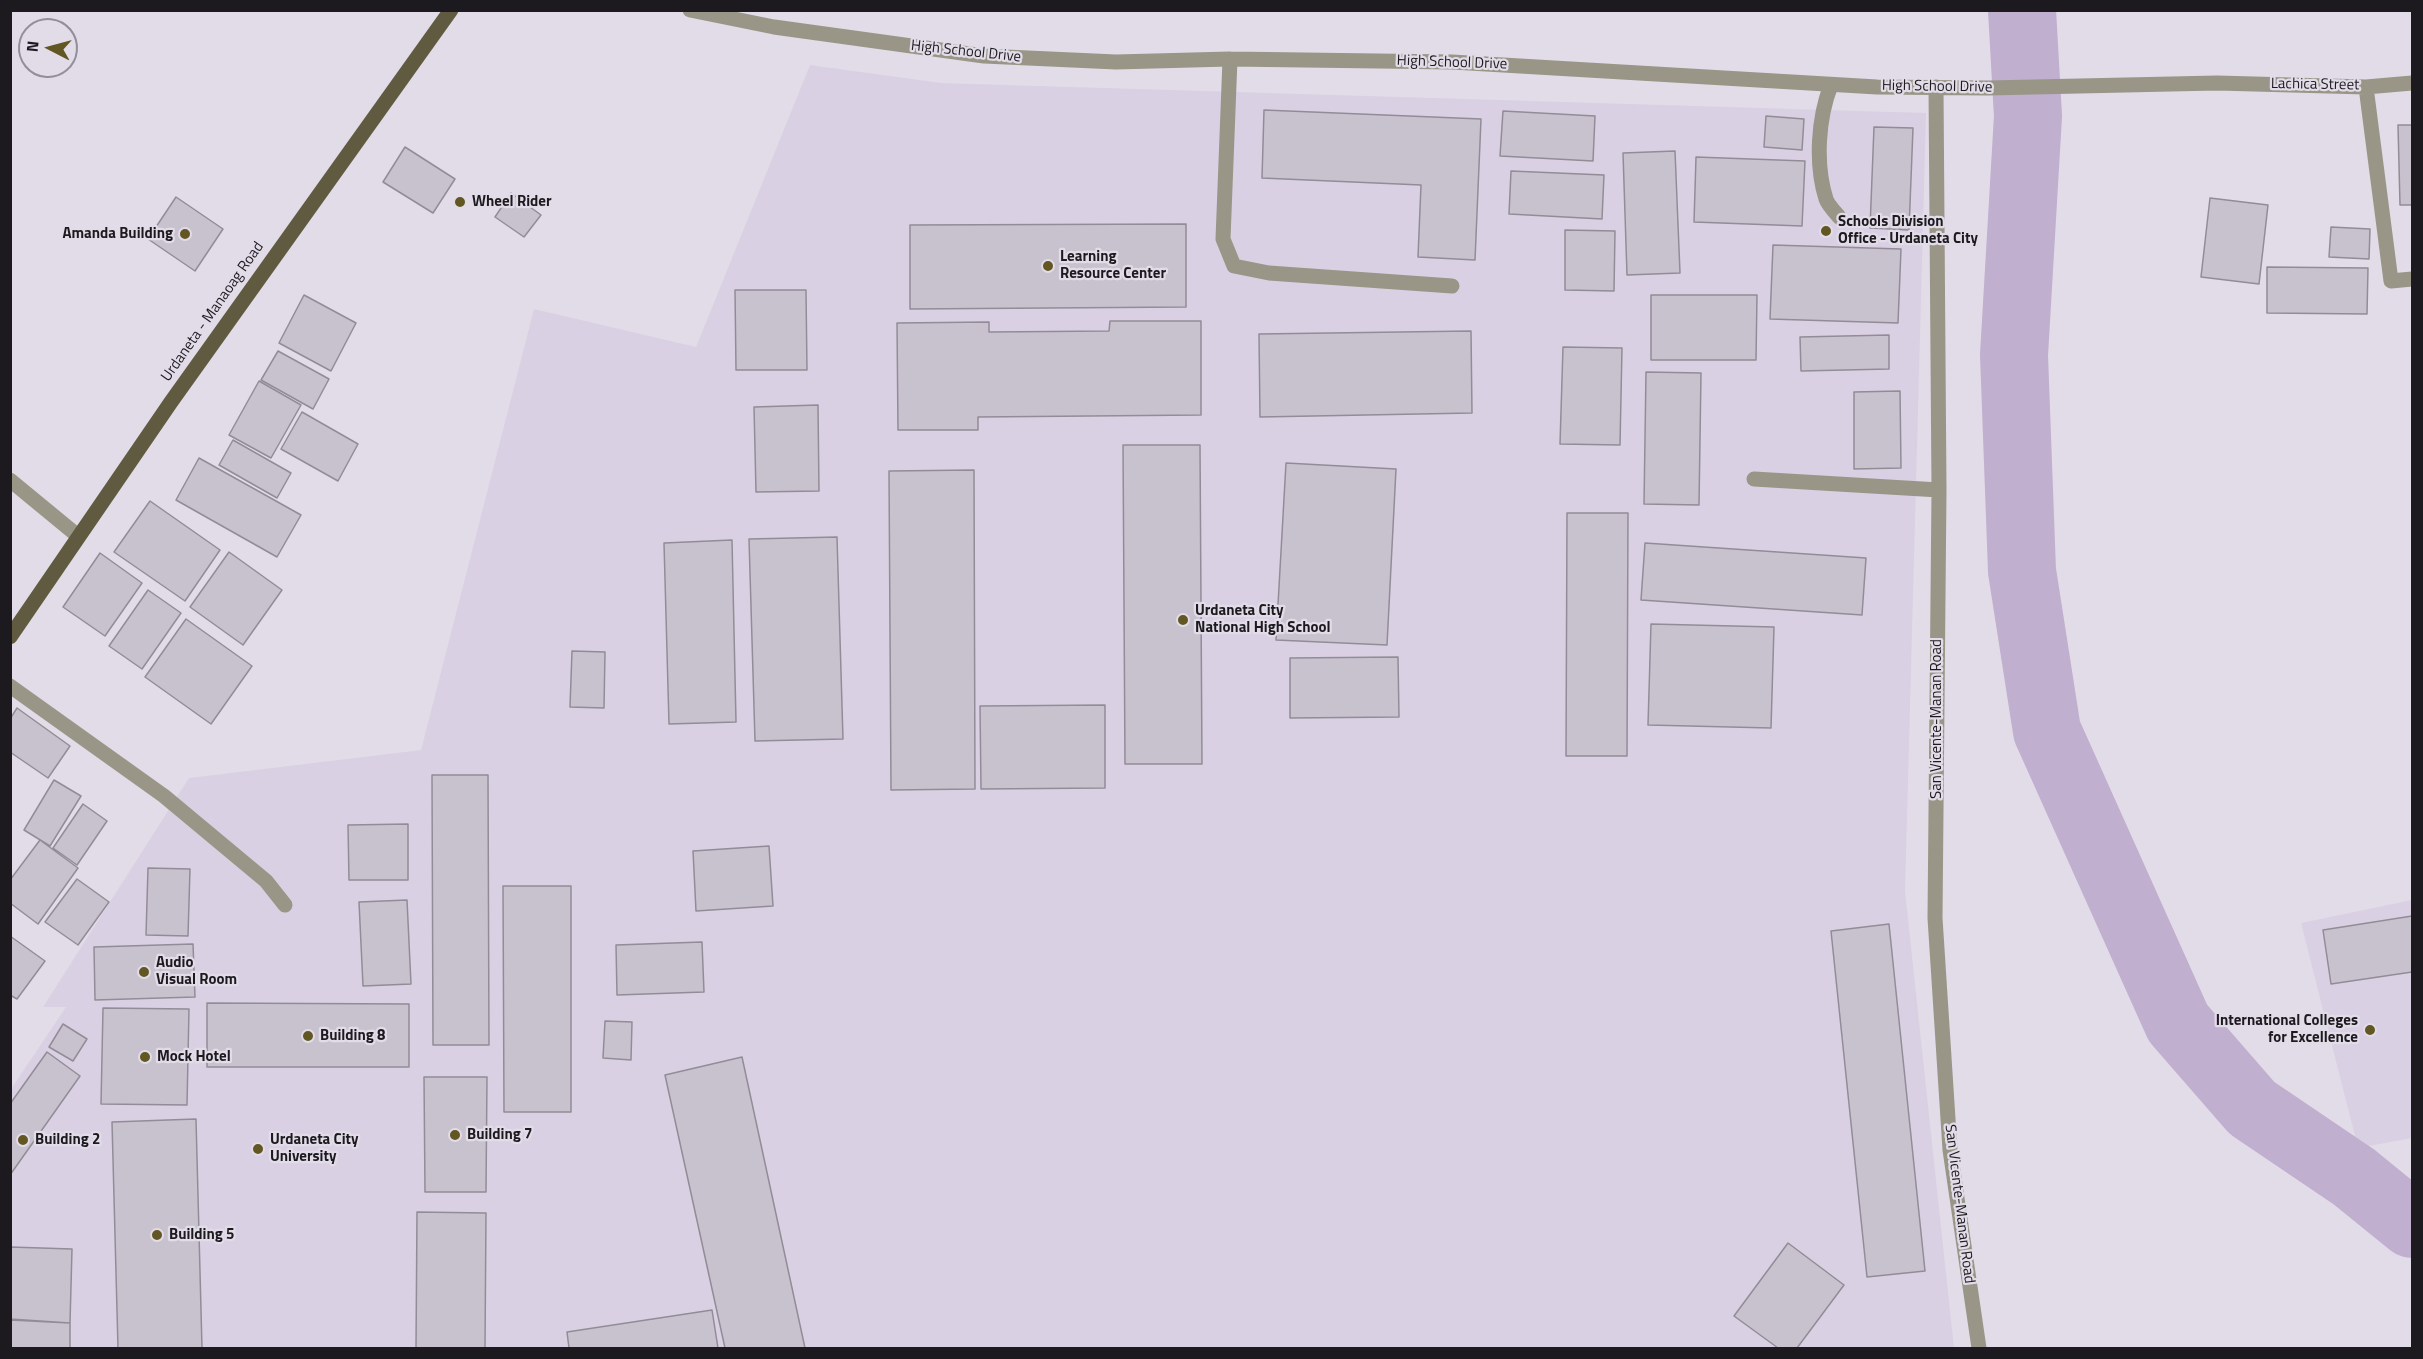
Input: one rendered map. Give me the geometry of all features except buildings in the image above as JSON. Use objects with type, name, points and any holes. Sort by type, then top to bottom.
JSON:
[{"type":"main road","name":"Urdaneta - Manaoag Road","points":[[10,638],[78,536],[451,10]]},
{"type":"street","name":"High School Drive","points":[[690,10],[774,27],[984,56],[1116,62],[1230,59],[1452,62],[1675,73],[1831,85],[1988,88],[2217,83]]},
{"type":"street","points":[[1230,59],[1222,239],[1234,266],[1269,273],[1452,286]]},
{"type":"street","name":"Lachica Street","points":[[2217,83],[2366,87],[2412,83]]},
{"type":"street","points":[[1831,85],[1824,103],[1820,162],[1827,200],[1840,218]]},
{"type":"street","name":"San Vicente-Manan Road","points":[[1935,87],[1939,490],[1935,918],[1950,1150],[1979,1348]]},
{"type":"street","points":[[2366,87],[2391,281],[2412,279]]},
{"type":"street","points":[[10,480],[78,536]]},
{"type":"street","points":[[1754,480],[1939,490]]},
{"type":"street","points":[[10,686],[164,796],[266,881],[285,905]]},
{"type":"shaded area","name":"Urdaneta City National High School","points":[[810,65],[941,83],[1926,113],[1905,891],[1954,1348],[11,1348],[11,1089],[66,1007],[43,1007],[189,778],[421,750],[534,309],[696,347]]},
{"type":"shaded area","name":"International Colleges for Excellence","points":[[2412,900],[2412,1138],[2358,1148],[2301,923]]},
{"type":"waterway","points":[[2022,10],[2028,116],[2014,355],[2022,571],[2047,731],[2178,1023],[2252,1108],[2354,1177],[2412,1224]]},
{"type":"place","name":"Wheel Rider","points":[[460,202]]},
{"type":"place","name":"Schools Division Office - Urdaneta City","points":[[1826,231]]},
{"type":"place","name":"Amanda Building","points":[[185,234]]},
{"type":"place","name":"Learning Resource Center","points":[[1048,266]]},
{"type":"place","name":"Urdaneta City National High School","points":[[1183,620]]},
{"type":"place","name":"Audio Visual Room","points":[[144,972]]},
{"type":"place","name":"International Colleges for Excellence","points":[[2370,1030]]},
{"type":"place","name":"Building 8","points":[[308,1036]]},
{"type":"place","name":"Mock Hotel","points":[[145,1057]]},
{"type":"place","name":"Building 7","points":[[455,1135]]},
{"type":"place","name":"Building 2","points":[[23,1140]]},
{"type":"place","name":"Urdaneta City University","points":[[258,1149]]},
{"type":"place","name":"Building 5","points":[[157,1235]]}]
